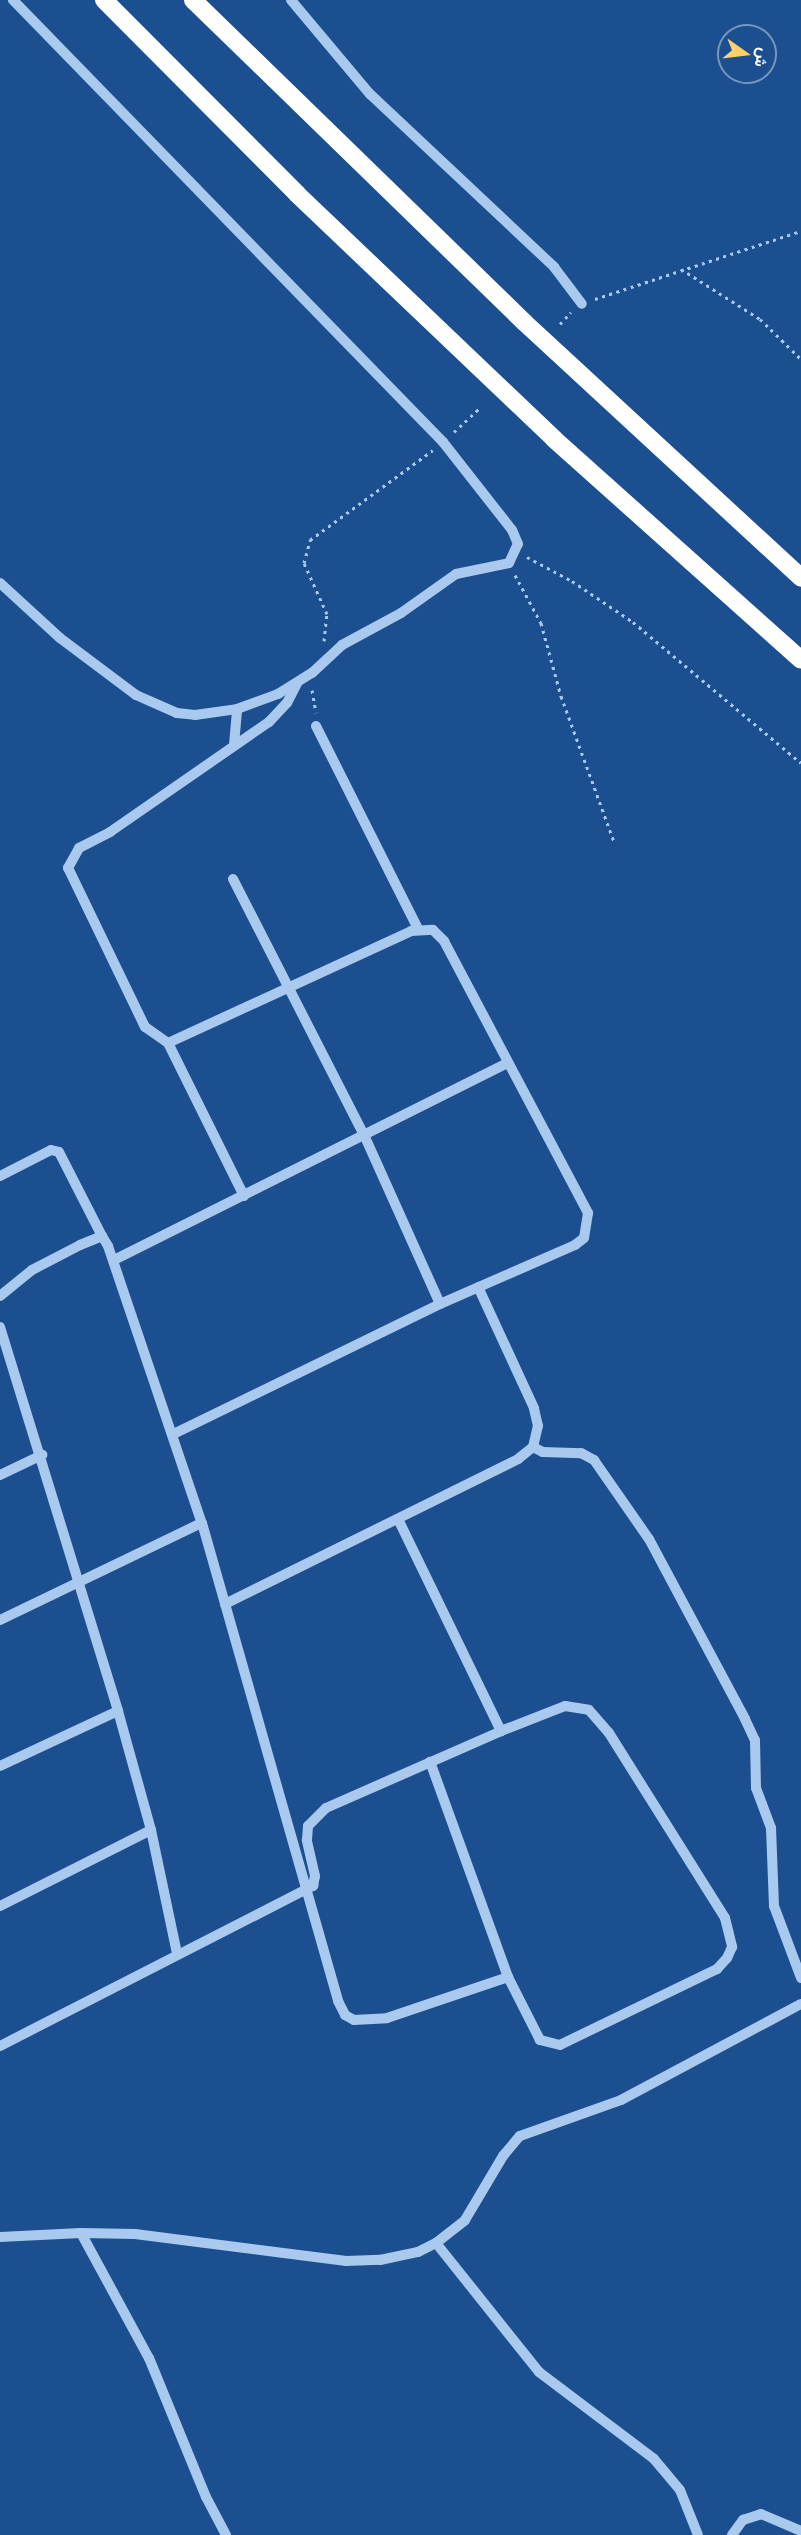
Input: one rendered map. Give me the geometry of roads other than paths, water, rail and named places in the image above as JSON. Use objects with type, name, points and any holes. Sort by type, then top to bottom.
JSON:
[{"type":"highway","points":[[104,0],[297,194],[546,431],[801,660]]},
{"type":"highway","points":[[193,0],[524,322],[801,578]]},
{"type":"street","points":[[0,583],[51,631],[136,695],[177,713],[195,716],[258,703],[297,683],[312,673],[342,645],[400,613],[456,574],[509,563],[517,551],[512,530],[443,442],[13,0]]},
{"type":"street","points":[[291,0],[362,86],[554,267],[582,304]]},
{"type":"street","points":[[244,1196],[168,1044],[145,1027],[70,875],[70,860],[79,848],[120,825],[278,712],[293,695],[297,683]]},
{"type":"street","points":[[234,745],[237,709]]},
{"type":"street","points":[[316,726],[418,929]]},
{"type":"street","points":[[233,879],[365,1137],[440,1304]]},
{"type":"street","points":[[168,1044],[418,929],[433,930],[444,941],[507,1063],[585,1202],[589,1226],[575,1245],[440,1304],[174,1434]]},
{"type":"street","points":[[114,1260],[365,1137],[507,1063]]},
{"type":"street","points":[[0,1176],[51,1150],[59,1152],[114,1260],[202,1523],[338,2001],[345,2015],[354,2020],[387,2018],[508,1977]]},
{"type":"street","points":[[0,1296],[32,1270],[102,1236]]},
{"type":"street","points":[[225,1604],[518,1459],[533,1447],[537,1418],[477,1287]]},
{"type":"street","points":[[1,1335],[42,1455],[118,1711],[151,1830],[177,1953]]},
{"type":"street","points":[[533,1447],[543,1452],[581,1453],[594,1460],[649,1539],[745,1719],[755,1740],[756,1788],[771,1828],[774,1906],[801,1978]]},
{"type":"street","points":[[0,1475],[42,1455]]},
{"type":"street","points":[[398,1519],[501,1731]]},
{"type":"street","points":[[0,1620],[202,1523]]},
{"type":"street","points":[[0,2046],[177,1953],[307,1890],[315,1876],[307,1840],[314,1816],[326,1808],[430,1762],[501,1731],[565,1706],[589,1710],[600,1719],[725,1918],[732,1947],[717,1969],[560,2045],[540,2040],[508,1977],[430,1762]]},
{"type":"street","points":[[0,1766],[118,1711]]},
{"type":"street","points":[[0,1906],[151,1830]]},
{"type":"street","points":[[0,2237],[81,2233],[135,2234],[346,2261],[380,2260],[436,2243],[465,2220],[503,2156],[520,2136],[621,2100],[801,2004]]},
{"type":"street","points":[[81,2233],[149,2358],[201,2486],[226,2535]]},
{"type":"street","points":[[436,2243],[539,2372],[654,2459],[680,2490],[691,2511],[698,2535]]},
{"type":"street","points":[[732,2535],[744,2520],[761,2514],[801,2531]]}]
